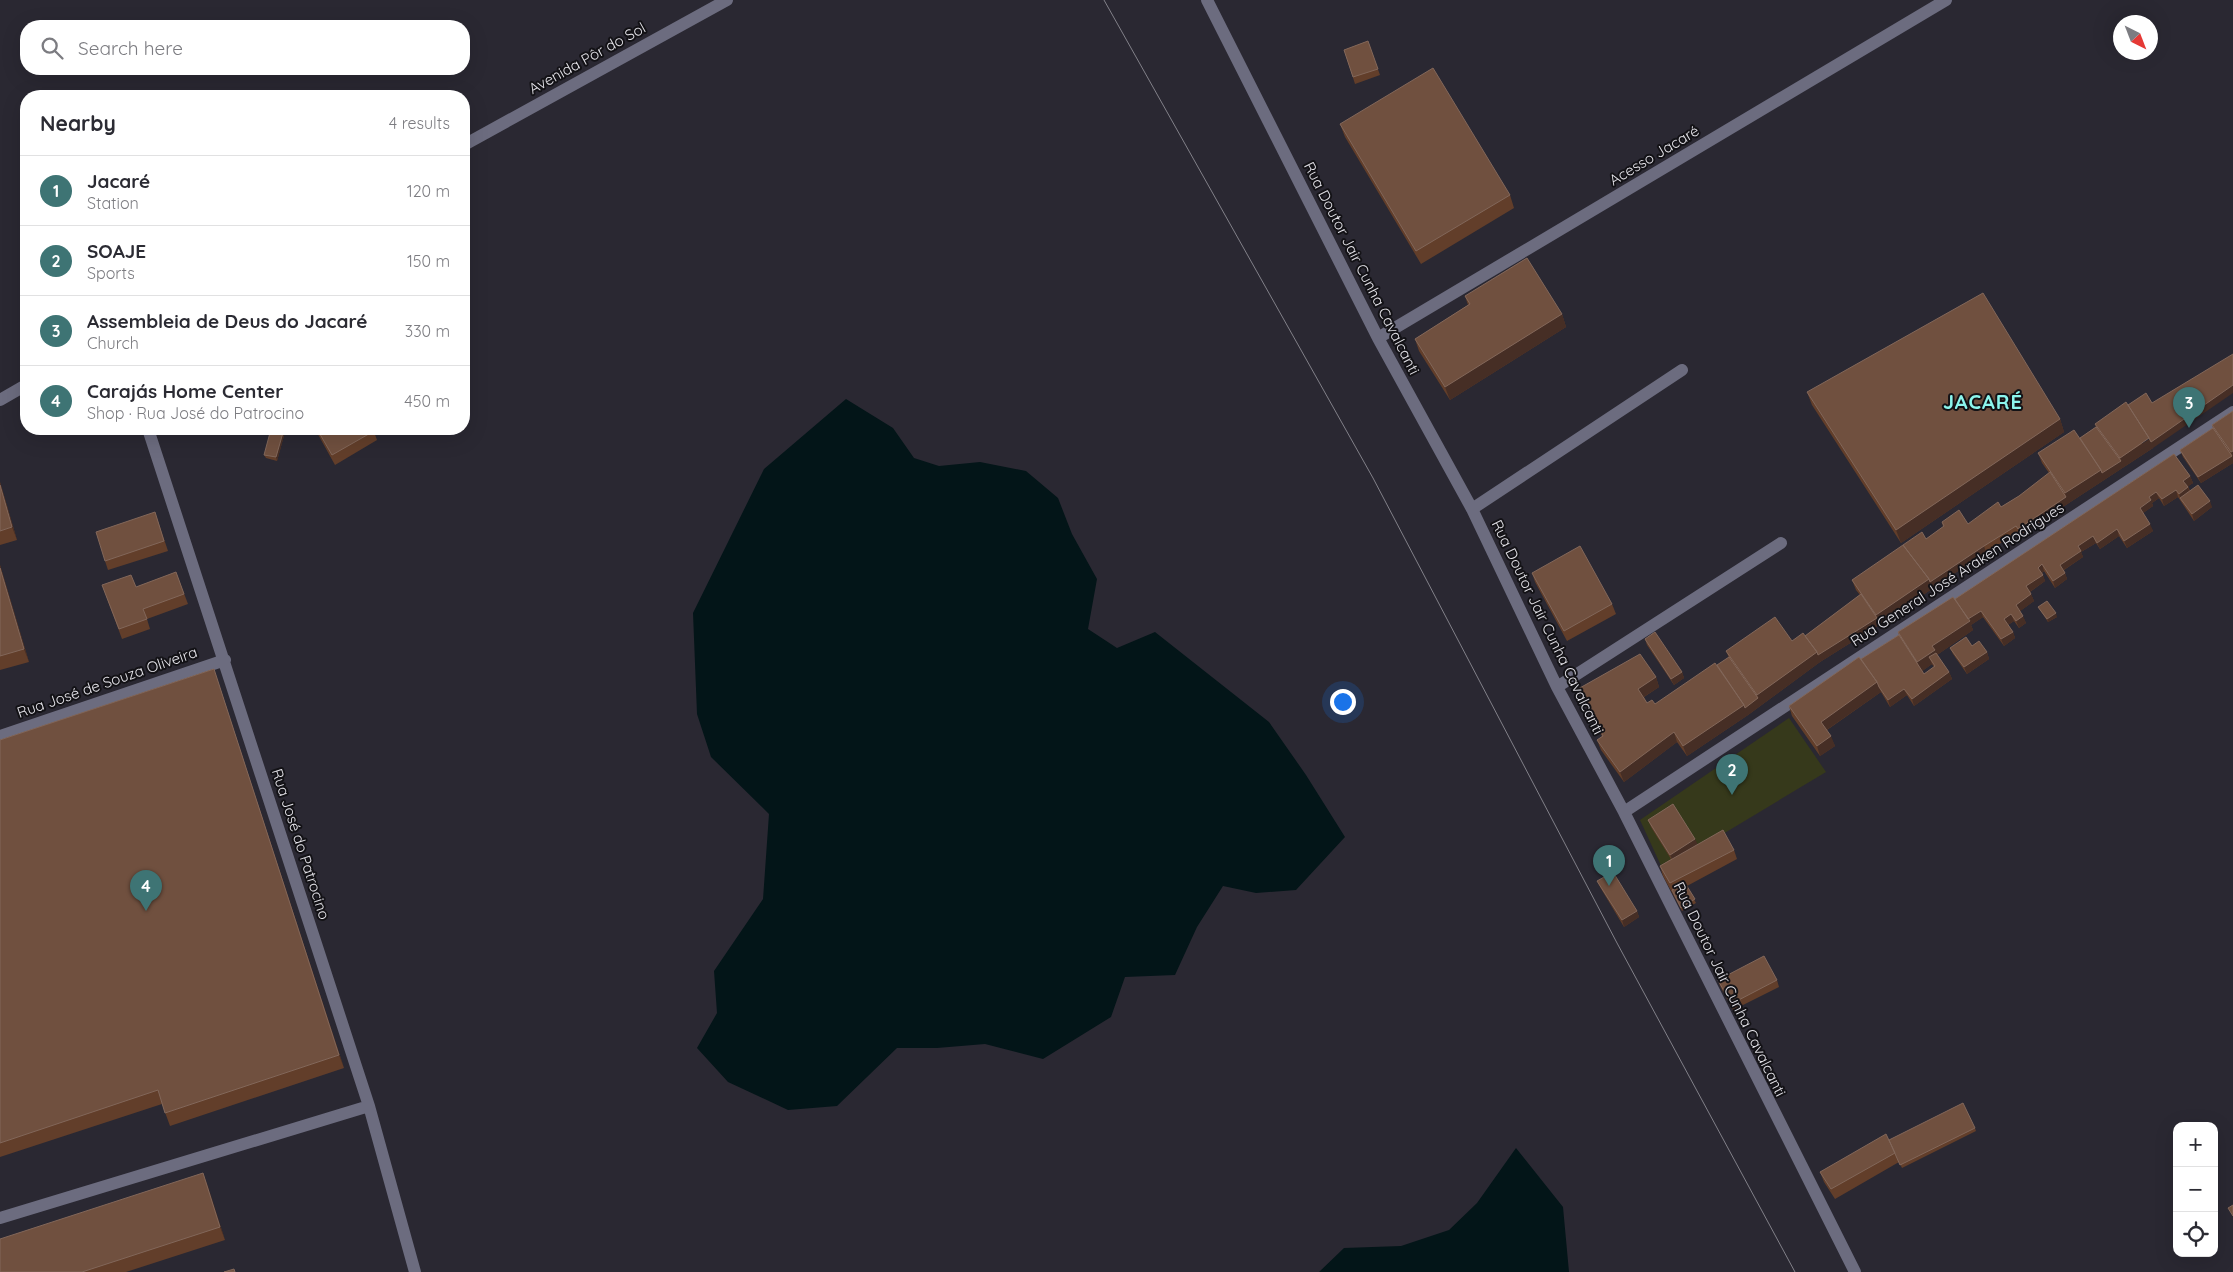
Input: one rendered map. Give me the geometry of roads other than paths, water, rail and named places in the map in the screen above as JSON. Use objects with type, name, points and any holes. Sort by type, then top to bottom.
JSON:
[{"type":"street","name":"Avenida Pôr do Sol","points":[[470,142],[727,0]]},
{"type":"street","name":"Rua Doutor Jair Cunha Cavalcanti","points":[[1207,0],[1273,127],[1378,338],[1472,509],[1557,687],[1624,812],[1855,1272]]},
{"type":"street","name":"Acesso Jacaré","points":[[1378,338],[1946,0]]},
{"type":"street","points":[[1472,509],[1682,370]]},
{"type":"street","points":[[0,400],[20,388]]},
{"type":"street","name":"Rua General José Araken Rodrigues","points":[[1624,812],[2233,412]]},
{"type":"street","name":"Rua José do Patrocino","points":[[150,435],[369,1106],[415,1272]]},
{"type":"street","points":[[1557,687],[1782,543]]},
{"type":"street","name":"Rua José de Souza Oliveira","points":[[0,736],[225,660]]},
{"type":"street","points":[[0,1218],[369,1106]]},
{"type":"tram line","points":[[1104,0],[1373,478],[1617,943],[1795,1272]]},
{"type":"place","name":"Assembleia de Deus do Jacaré","points":[[2189,428]]},
{"type":"place","name":"SOAJE","points":[[1732,795]]},
{"type":"place","name":"Jacaré","points":[[1609,886]]},
{"type":"place","name":"Carajás Home Center","points":[[146,911]]},
{"type":"district","name":"JACARÉ","points":[[1983,401]]}]
